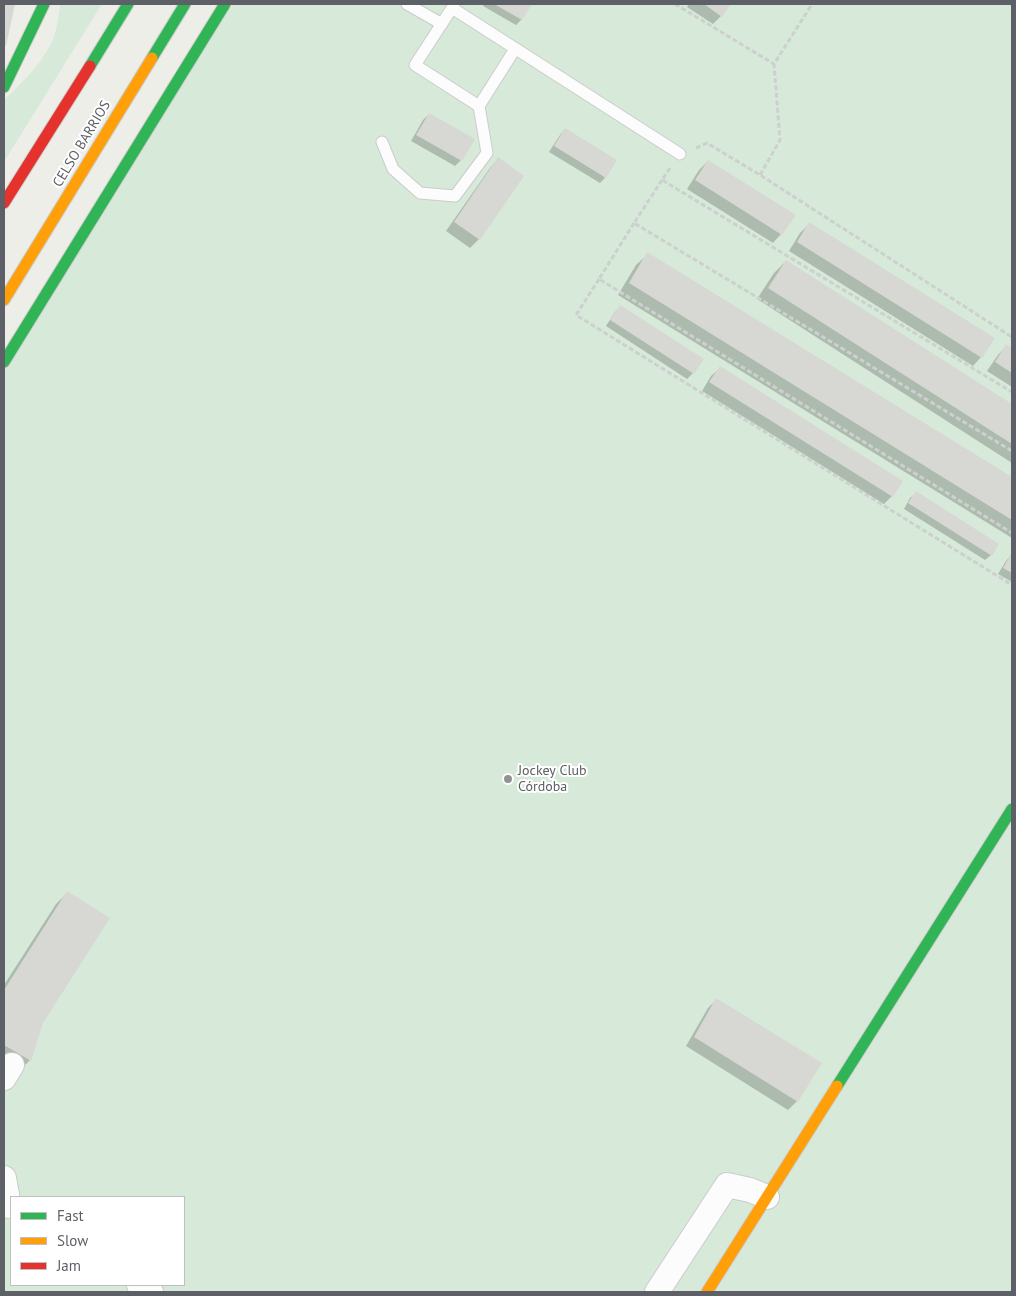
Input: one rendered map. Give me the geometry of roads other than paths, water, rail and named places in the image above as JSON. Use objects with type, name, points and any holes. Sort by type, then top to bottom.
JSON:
[{"type":"street","points":[[4,87],[44,4]]},
{"type":"street","points":[[4,203],[128,4]]},
{"type":"street","name":"CELSO BARRIOS","points":[[4,300],[185,4]]},
{"type":"street","points":[[4,362],[225,4]]},
{"type":"street","points":[[707,1292],[1012,809]]},
{"type":"street","points":[[4,1178],[8,1205]]},
{"type":"street","points":[[657,1292],[726,1185],[750,1190],[767,1197]]},
{"type":"lane","points":[[407,4],[442,24]]},
{"type":"lane","points":[[479,106],[415,65],[453,6],[515,49],[680,154]]},
{"type":"lane","points":[[382,142],[393,169],[420,193],[456,196],[487,153],[479,106],[515,49]]},
{"type":"place","name":"Jockey Club Córdoba","points":[[508,779]]}]
